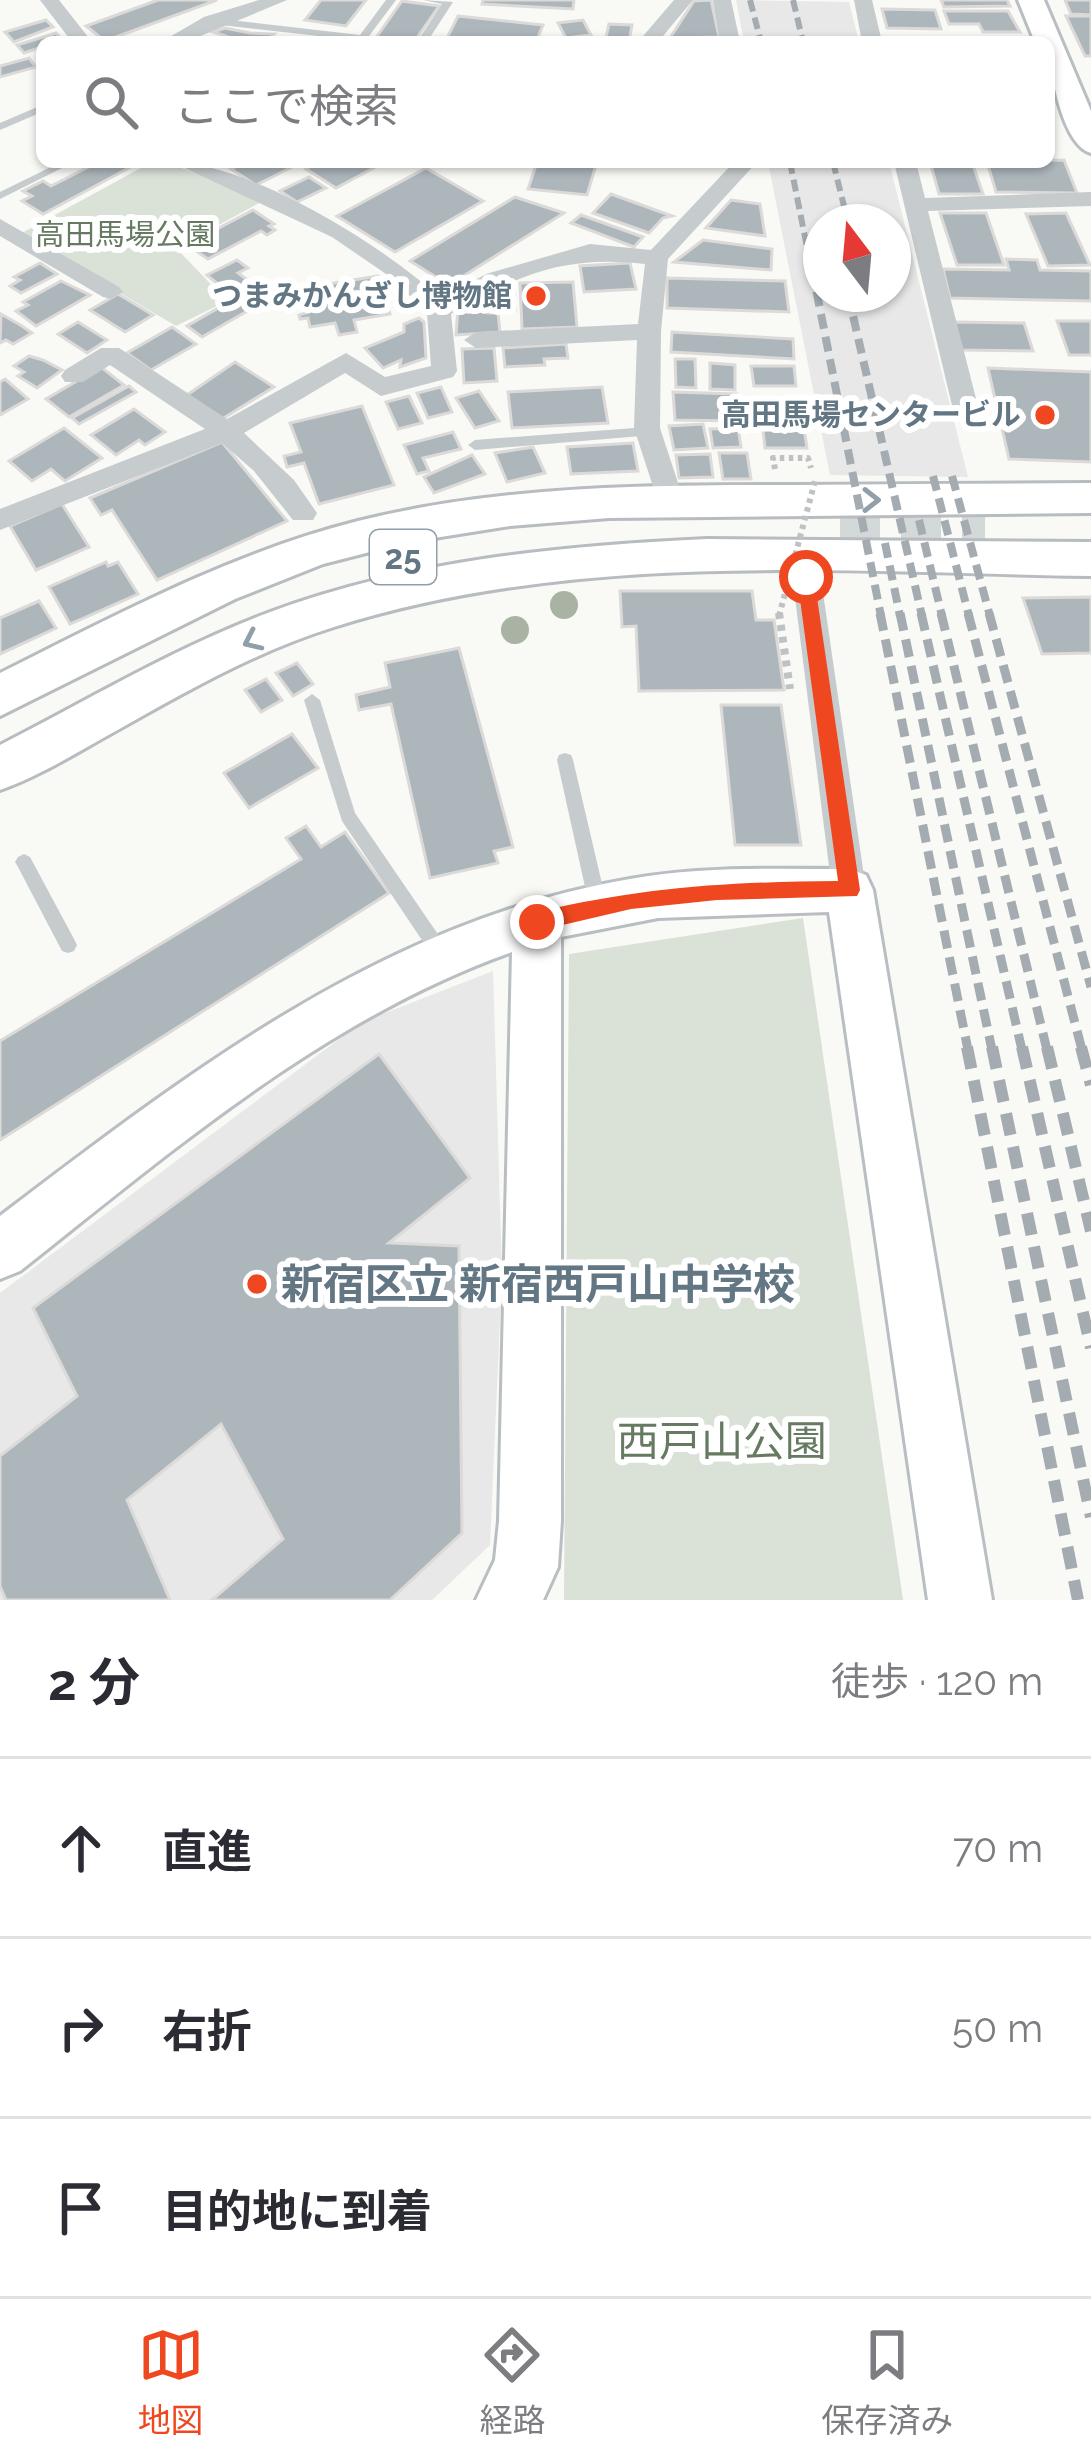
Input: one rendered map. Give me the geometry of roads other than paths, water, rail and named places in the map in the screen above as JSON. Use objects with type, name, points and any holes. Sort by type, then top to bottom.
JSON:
[{"type":"main road","name":"25","points":[[0,696],[211,591],[283,561],[357,538],[487,509],[670,501],[1091,498]]},
{"type":"main road","points":[[985,529],[1091,528]]},
{"type":"main road","name":"25","points":[[0,730],[258,602],[356,568],[491,540],[574,532],[840,529]]},
{"type":"main road","name":"25","points":[[0,770],[255,638],[386,594],[464,576],[597,559],[1091,559]]},
{"type":"street","points":[[50,0],[77,36]]},
{"type":"street","points":[[182,36],[211,21],[278,0]]},
{"type":"street","points":[[653,36],[684,0]]},
{"type":"street","points":[[722,0],[729,36]]},
{"type":"street","points":[[863,0],[871,36]]},
{"type":"street","points":[[1031,0],[1045,36]]},
{"type":"street","points":[[1055,61],[1091,144]]},
{"type":"street","points":[[0,520],[227,431],[346,361],[381,387],[444,370],[440,310],[400,273],[340,232],[196,168]]},
{"type":"street","points":[[670,501],[648,432],[649,332],[657,258],[740,168]]},
{"type":"street","points":[[907,168],[968,418]]},
{"type":"street","points":[[918,205],[1091,199]]},
{"type":"street","points":[[0,226],[111,292]]},
{"type":"street","points":[[440,310],[494,279],[590,251],[657,258]]},
{"type":"street","points":[[476,340],[649,332]]},
{"type":"street","points":[[74,376],[110,354],[227,431],[286,486],[303,513]]},
{"type":"street","points":[[804,558],[849,890],[960,1600]]},
{"type":"street","points":[[0,1251],[295,1033],[372,987],[442,955],[599,906],[717,891],[849,890]]},
{"type":"street","points":[[508,1600],[526,1567],[530,1521],[537,922]]},
{"type":"lane","points":[[365,36],[392,0]]},
{"type":"lane","points":[[426,36],[448,2],[428,0]]},
{"type":"lane","points":[[211,21],[346,36]]},
{"type":"lane","points":[[0,127],[36,111]]},
{"type":"lane","points":[[0,196],[57,168]]},
{"type":"lane","points":[[475,445],[648,432]]},
{"type":"lane","points":[[312,700],[349,816],[442,955]]},
{"type":"lane","points":[[565,760],[599,906]]},
{"type":"lane","points":[[24,862],[68,945]]},
{"type":"tunnel","points":[[840,529],[985,529]]},
{"type":"railway","points":[[750,0],[759,36]]},
{"type":"railway","points":[[793,0],[802,36]]},
{"type":"railway","points":[[791,168],[803,227]]},
{"type":"railway","points":[[834,168],[844,204]]},
{"type":"railway","points":[[821,312],[881,616]]},
{"type":"railway","points":[[852,312],[922,616]]},
{"type":"railway","points":[[933,476],[969,616]]},
{"type":"railway","points":[[952,476],[990,616]]},
{"type":"railway","points":[[919,520],[942,616]]},
{"type":"railway","points":[[885,543],[900,616]]},
{"type":"railway","points":[[880,613],[968,1050]]},
{"type":"railway","points":[[900,613],[992,1050]]},
{"type":"railway","points":[[921,613],[1022,1050]]},
{"type":"railway","points":[[941,613],[1047,1050]]},
{"type":"railway","points":[[968,613],[1082,1050]]},
{"type":"railway","points":[[989,613],[1091,987]]},
{"type":"railway","points":[[967,1047],[1078,1600]]},
{"type":"railway","points":[[992,1047],[1091,1517]]},
{"type":"railway","points":[[1022,1047],[1091,1348]]},
{"type":"railway","points":[[1047,1047],[1091,1231]]},
{"type":"railway","points":[[1081,1047],[1091,1085]]},
{"type":"place","name":"つまみかんざし博物館","points":[[536,296]]},
{"type":"place","name":"高田馬場センタービル","points":[[1045,415]]},
{"type":"place","name":"新宿区立 新宿西戸山中学校","points":[[257,1284]]},
{"type":"park label","name":"高田馬場公園","points":[[125,235]]},
{"type":"park label","name":"西戸山公園","points":[[722,1441]]}]
